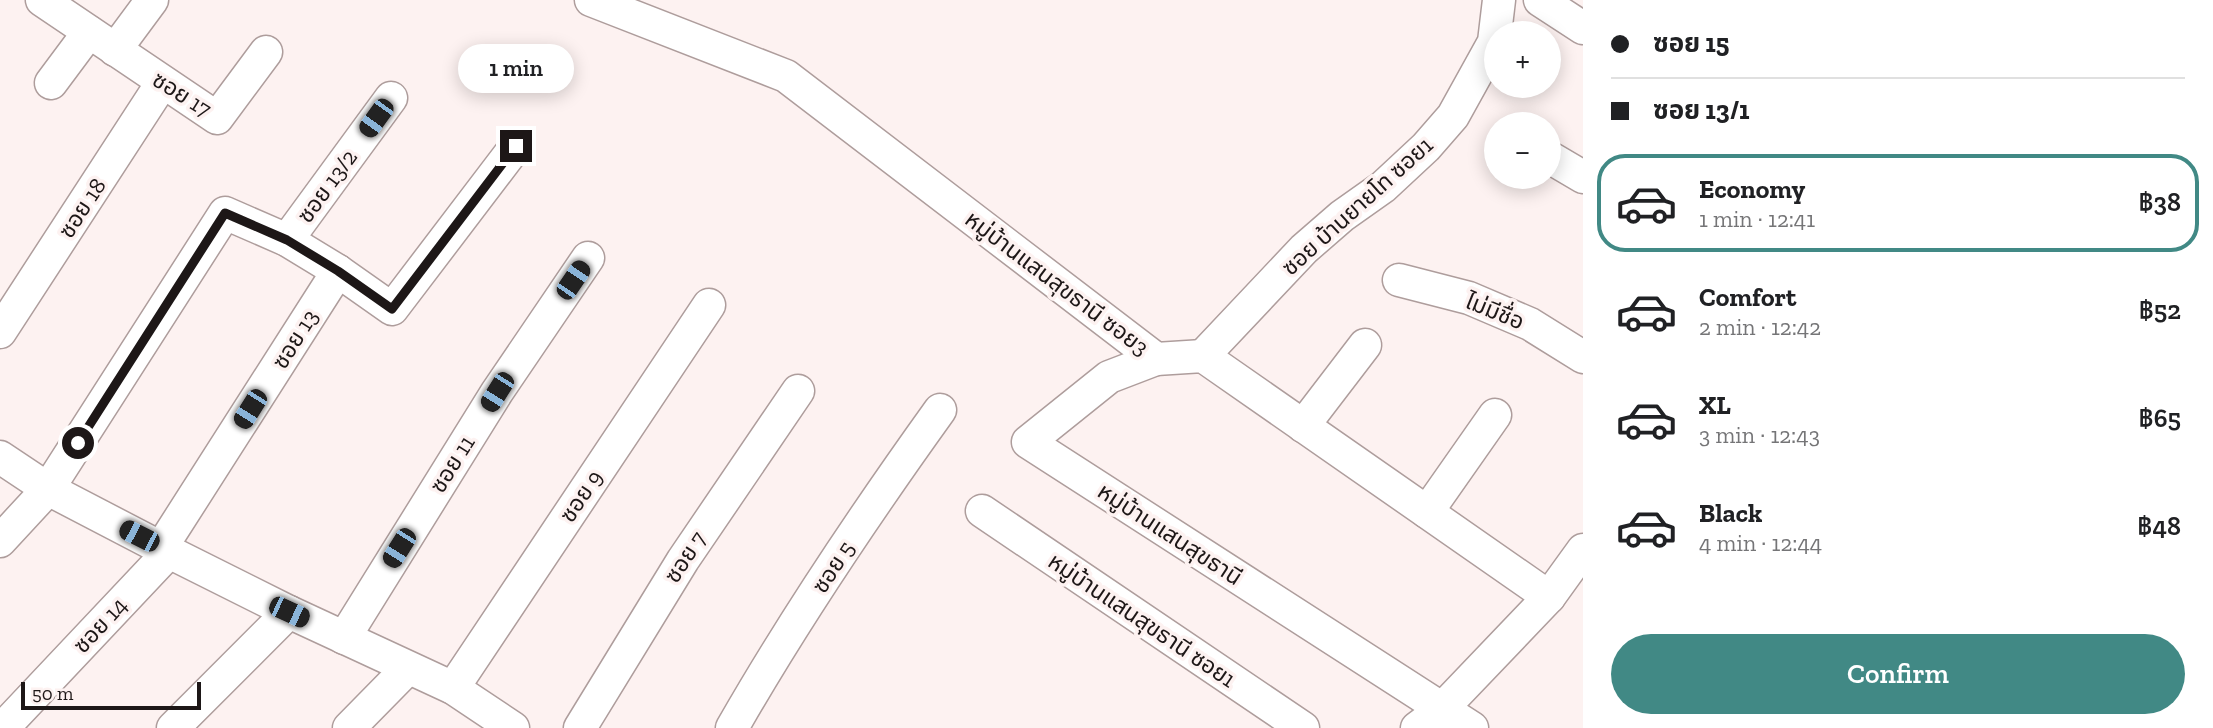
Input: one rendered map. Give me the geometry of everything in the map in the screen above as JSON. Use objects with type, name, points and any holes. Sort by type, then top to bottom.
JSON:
[{"type":"street","name":"ซอย 17","points":[[42,0],[217,118],[266,52]]},
{"type":"street","points":[[115,50],[152,0]]},
{"type":"street","name":"หมู่บ้านแสนสุขธานี ซอย3","points":[[591,0],[786,76],[1156,359],[1203,356]]},
{"type":"street","name":"ซอย บ้านยายโท ซอย1","points":[[1203,356],[1304,249],[1342,216],[1383,187],[1426,147],[1453,116],[1494,42],[1499,0]]},
{"type":"street","points":[[1540,0],[1583,28]]},
{"type":"street","points":[[51,83],[89,32]]},
{"type":"street","name":"ซอย 18","points":[[0,332],[162,83]]},
{"type":"street","name":"ซอย 13/2","points":[[287,240],[391,98]]},
{"type":"street","points":[[0,541],[48,489],[225,213],[287,240],[338,271],[392,309],[516,146]]},
{"type":"street","points":[[1561,164],[1583,177]]},
{"type":"street","name":"ซอย 11","points":[[344,638],[497,392],[588,258]]},
{"type":"street","name":"ซอย 13","points":[[165,550],[338,271]]},
{"type":"street","name":"ไม่มีชื่อ","points":[[1399,281],[1469,298],[1530,324],[1583,357]]},
{"type":"street","name":"ซอย 9","points":[[453,688],[709,305]]},
{"type":"street","points":[[1303,426],[1365,345]]},
{"type":"street","points":[[1203,356],[1549,597]]},
{"type":"street","name":"หมู่บ้านแสนสุขธานี","points":[[1156,359],[1110,377],[1028,442],[1429,719],[1472,728]]},
{"type":"street","name":"ซอย 7","points":[[580,728],[683,560],[798,391]]},
{"type":"street","name":"ซอย 5","points":[[732,728],[767,668],[862,522],[940,410]]},
{"type":"street","points":[[1427,512],[1495,415]]},
{"type":"street","points":[[0,457],[48,489],[165,550],[289,612],[453,688],[513,728]]},
{"type":"street","name":"หมู่บ้านแสนสุขธานี ซอย1","points":[[982,511],[1303,728]]},
{"type":"street","name":"ซอย 14","points":[[3,728],[165,550]]},
{"type":"street","points":[[1429,719],[1549,597],[1583,550]]},
{"type":"street","points":[[173,728],[289,612]]},
{"type":"street","points":[[349,728],[408,667]]},
{"type":"route","points":[[78,443],[225,213],[287,240],[338,271],[392,309],[516,146]]}]
